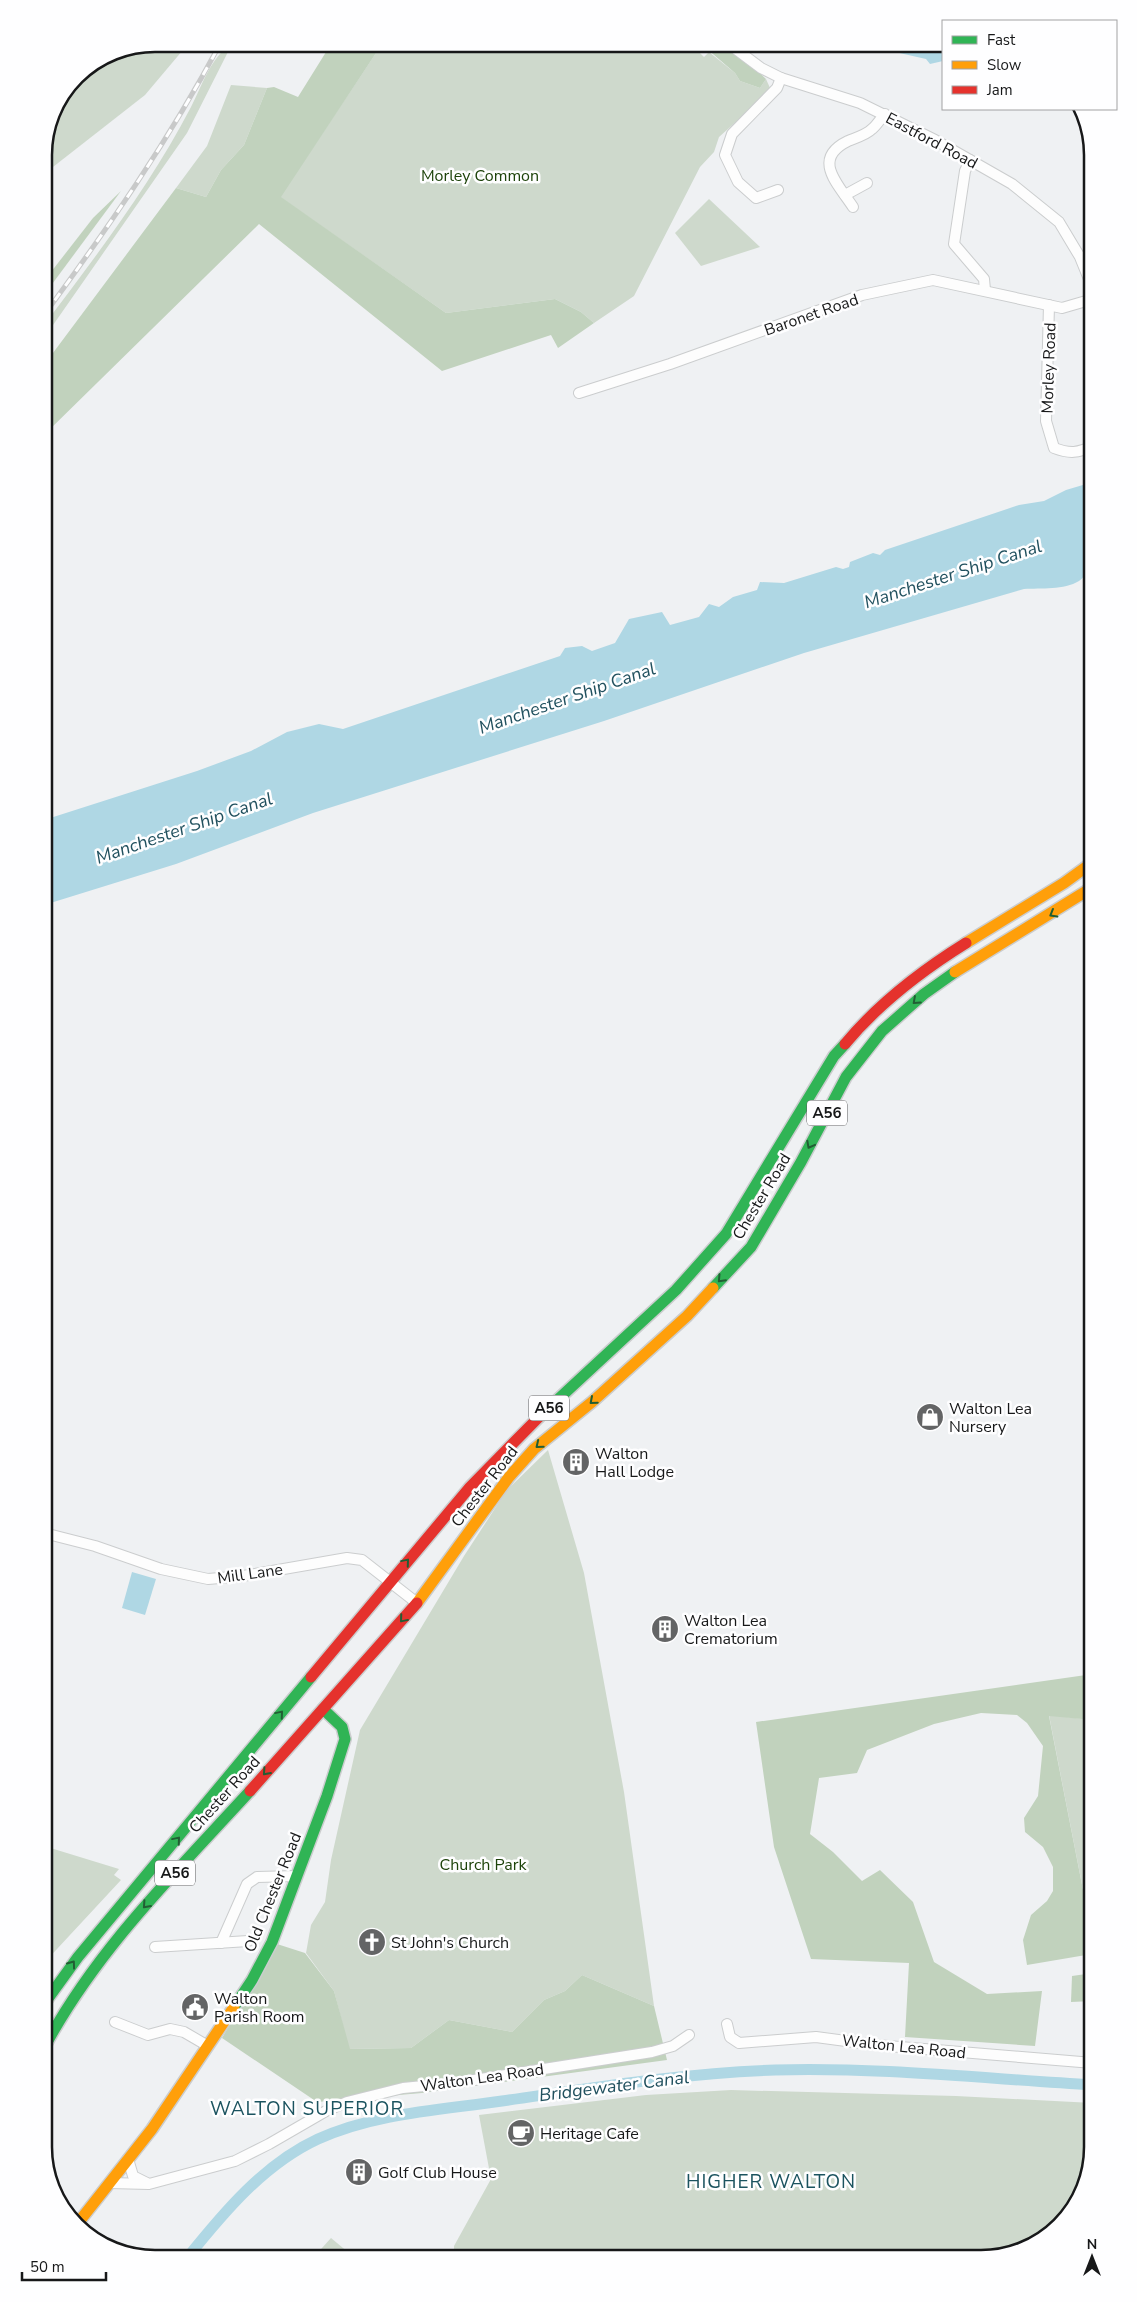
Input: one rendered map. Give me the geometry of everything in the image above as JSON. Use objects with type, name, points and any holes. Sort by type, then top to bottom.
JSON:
[{"type":"main road","name":"Chester Road","points":[[52,1993],[78,1957],[470,1487],[532,1423],[676,1290],[726,1234],[834,1056],[869,1015],[931,965],[1064,883],[1084,869]]},
{"type":"main road","name":"Chester Road","points":[[52,2032],[82,1982],[124,1930],[417,1603],[503,1485],[534,1448],[592,1402],[687,1316],[751,1247],[801,1162],[846,1077],[882,1031],[924,994],[972,961],[1084,893]]},
{"type":"main road","name":"Old Chester Road","points":[[82,2218],[152,2129],[252,1980],[272,1942],[327,1796],[345,1739],[342,1728],[322,1709]]},
{"type":"street","name":"Eastford Road","points":[[741,53],[761,68],[781,78],[860,103],[885,114],[1012,184],[1059,222],[1084,267]]},
{"type":"street","points":[[778,190],[756,198],[738,182],[725,154],[732,134],[777,88],[781,78]]},
{"type":"street","points":[[854,207],[828,166],[830,155],[836,148],[872,129],[876,122],[885,114]]},
{"type":"street","points":[[970,160],[965,171],[954,244],[984,279],[985,290]]},
{"type":"street","points":[[846,195],[867,183]]},
{"type":"street","name":"Baronet Road","points":[[579,393],[670,364],[862,296],[933,280],[1062,308],[1084,302]]},
{"type":"street","name":"Morley Road","points":[[1049,305],[1046,421],[1054,448],[1067,453],[1079,453],[1084,450]]},
{"type":"street","name":"Mill Lane","points":[[52,1534],[95,1546],[161,1569],[208,1579],[243,1576],[347,1558],[362,1560],[417,1603]]},
{"type":"street","points":[[221,1943],[251,1880],[257,1877],[296,1876]]},
{"type":"street","points":[[156,1947],[248,1941]]},
{"type":"street","points":[[115,2022],[148,2035],[170,2029],[184,2032],[208,2046]]},
{"type":"street","name":"Walton Lea Road","points":[[728,2024],[730,2037],[739,2043],[816,2037],[876,2045],[1084,2062]]},
{"type":"street","name":"Walton Lea Road","points":[[110,2183],[149,2184],[234,2161],[269,2144],[326,2111],[347,2102],[403,2088],[455,2083],[652,2052],[673,2046],[688,2035]]},
{"type":"street","points":[[128,2159],[133,2176],[149,2184]]},
{"type":"green space","points":[[180,53],[145,95],[53,167],[53,142],[60,116],[74,93],[88,78],[116,60],[136,54]]},
{"type":"green space","points":[[221,53],[227,53],[187,133],[53,325],[53,313],[103,246],[159,164]]},
{"type":"green space","points":[[325,53],[376,53],[281,197],[446,313],[555,299],[581,312],[594,323],[558,348],[551,335],[442,371],[259,224],[53,426],[53,353],[176,188],[206,197],[221,170],[244,145],[267,88],[274,87],[298,97]]},
{"type":"green space","name":"Morley Common","points":[[376,53],[700,53],[704,57],[710,53],[735,73],[740,81],[760,88],[766,79],[770,88],[767,94],[719,137],[714,152],[700,167],[634,296],[594,323],[581,312],[555,299],[446,313],[280,197]]},
{"type":"green space","points":[[712,53],[739,53],[766,79],[760,88],[740,81],[735,73]]},
{"type":"green space","points":[[231,85],[267,88],[244,145],[221,170],[206,197],[176,188],[207,146]]},
{"type":"green space","points":[[121,191],[53,283],[53,270],[93,218]]},
{"type":"green space","points":[[709,199],[760,247],[701,266],[675,233]]},
{"type":"green space","name":"Church Park","points":[[548,1450],[584,1573],[624,1792],[654,2006],[582,1975],[565,1991],[544,2000],[512,2032],[449,2020],[411,2048],[349,2049],[334,1991],[306,1953],[311,1925],[325,1902],[331,1860],[360,1730],[464,1556],[507,1490]]},
{"type":"green space","points":[[1084,1675],[1084,1719],[1049,1716],[1084,1895],[1084,1955],[1027,1965],[1023,1940],[1031,1915],[1047,1901],[1053,1891],[1053,1867],[1043,1847],[1025,1832],[1024,1818],[1038,1796],[1043,1746],[1027,1723],[1017,1715],[981,1713],[934,1724],[867,1750],[857,1773],[819,1778],[810,1834],[833,1852],[862,1881],[880,1870],[913,1902],[934,1962],[987,1994],[1042,1991],[1035,2046],[905,2037],[909,1963],[811,1959],[774,1847],[756,1722]]},
{"type":"green space","points":[[1049,1715],[1084,1719],[1084,1895]]},
{"type":"green space","points":[[52,1848],[119,1869],[114,1875],[121,1880],[52,1954]]},
{"type":"green space","points":[[277,1944],[305,1953],[334,1991],[350,2049],[411,2048],[449,2020],[512,2032],[544,2000],[565,1991],[582,1975],[654,2006],[667,2060],[422,2093],[317,2102],[222,2038]]},
{"type":"green space","points":[[1084,1974],[1084,2001],[1071,2002],[1072,1976]]},
{"type":"green space","points":[[731,2090],[956,2096],[1084,2103],[1084,2160],[1074,2192],[1067,2204],[1049,2224],[1021,2242],[995,2249],[454,2249],[454,2246],[491,2179],[479,2115],[646,2095]]},
{"type":"green space","points":[[331,2238],[344,2249],[321,2249]]},
{"type":"water","points":[[899,53],[942,53],[942,61],[930,64],[926,59]]},
{"type":"water","name":"Manchester Ship Canal","points":[[1084,485],[1084,576],[1073,584],[1052,588],[1024,589],[804,653],[604,721],[313,813],[176,864],[53,902],[53,817],[197,771],[251,751],[287,732],[319,724],[343,729],[560,656],[565,648],[582,646],[592,651],[615,643],[629,619],[662,612],[670,625],[699,617],[709,604],[719,607],[733,597],[757,590],[760,582],[784,583],[836,567],[843,569],[849,567],[850,562],[873,553],[880,555],[885,550],[1019,505],[1044,501],[1066,490]]},
{"type":"water","points":[[132,1572],[156,1579],[145,1615],[122,1608]]},
{"type":"waterway","name":"Bridgewater Canal","points":[[194,2249],[246,2191],[298,2149],[340,2130],[385,2118],[638,2082],[706,2074],[775,2070],[855,2070],[1084,2084]]},
{"type":"railway","points":[[53,302],[137,183],[180,115],[215,53]]},
{"type":"traffic: fast","points":[[713,1288],[751,1247],[801,1162],[846,1077],[882,1031],[924,994],[955,972]]},
{"type":"traffic: fast","points":[[539,1417],[676,1290],[726,1234],[834,1056],[845,1044]]},
{"type":"traffic: fast","points":[[52,1993],[78,1957],[311,1677]]},
{"type":"traffic: fast","points":[[234,2007],[252,1980],[272,1942],[327,1796],[345,1739],[342,1727],[323,1709]]},
{"type":"traffic: fast","points":[[52,2034],[88,1978],[139,1913],[250,1791]]},
{"type":"traffic: slow","points":[[966,943],[1064,883],[1084,869]]},
{"type":"traffic: slow","points":[[955,972],[1084,893]]},
{"type":"traffic: slow","points":[[417,1603],[509,1477],[534,1449],[592,1402],[687,1316],[713,1288]]},
{"type":"traffic: slow","points":[[82,2218],[152,2129],[234,2007]]},
{"type":"traffic: jam","points":[[845,1044],[886,1001],[933,965],[966,943]]},
{"type":"traffic: jam","points":[[311,1677],[470,1487],[539,1417]]},
{"type":"traffic: jam","points":[[250,1791],[417,1603]]},
{"type":"place","name":"Walton Lea Nursery","points":[[930,1417]]},
{"type":"place","name":"Walton Hall Lodge","points":[[576,1462]]},
{"type":"place","name":"Walton Lea Crematorium","points":[[665,1629]]},
{"type":"place","name":"St John's Church","points":[[372,1942]]},
{"type":"place","name":"Walton Parish Room","points":[[195,2007]]},
{"type":"place","name":"Heritage Cafe","points":[[521,2133]]},
{"type":"place","name":"Golf Club House","points":[[359,2172]]},
{"type":"district","name":"WALTON SUPERIOR","points":[[307,2108]]},
{"type":"district","name":"HIGHER WALTON","points":[[771,2181]]}]
